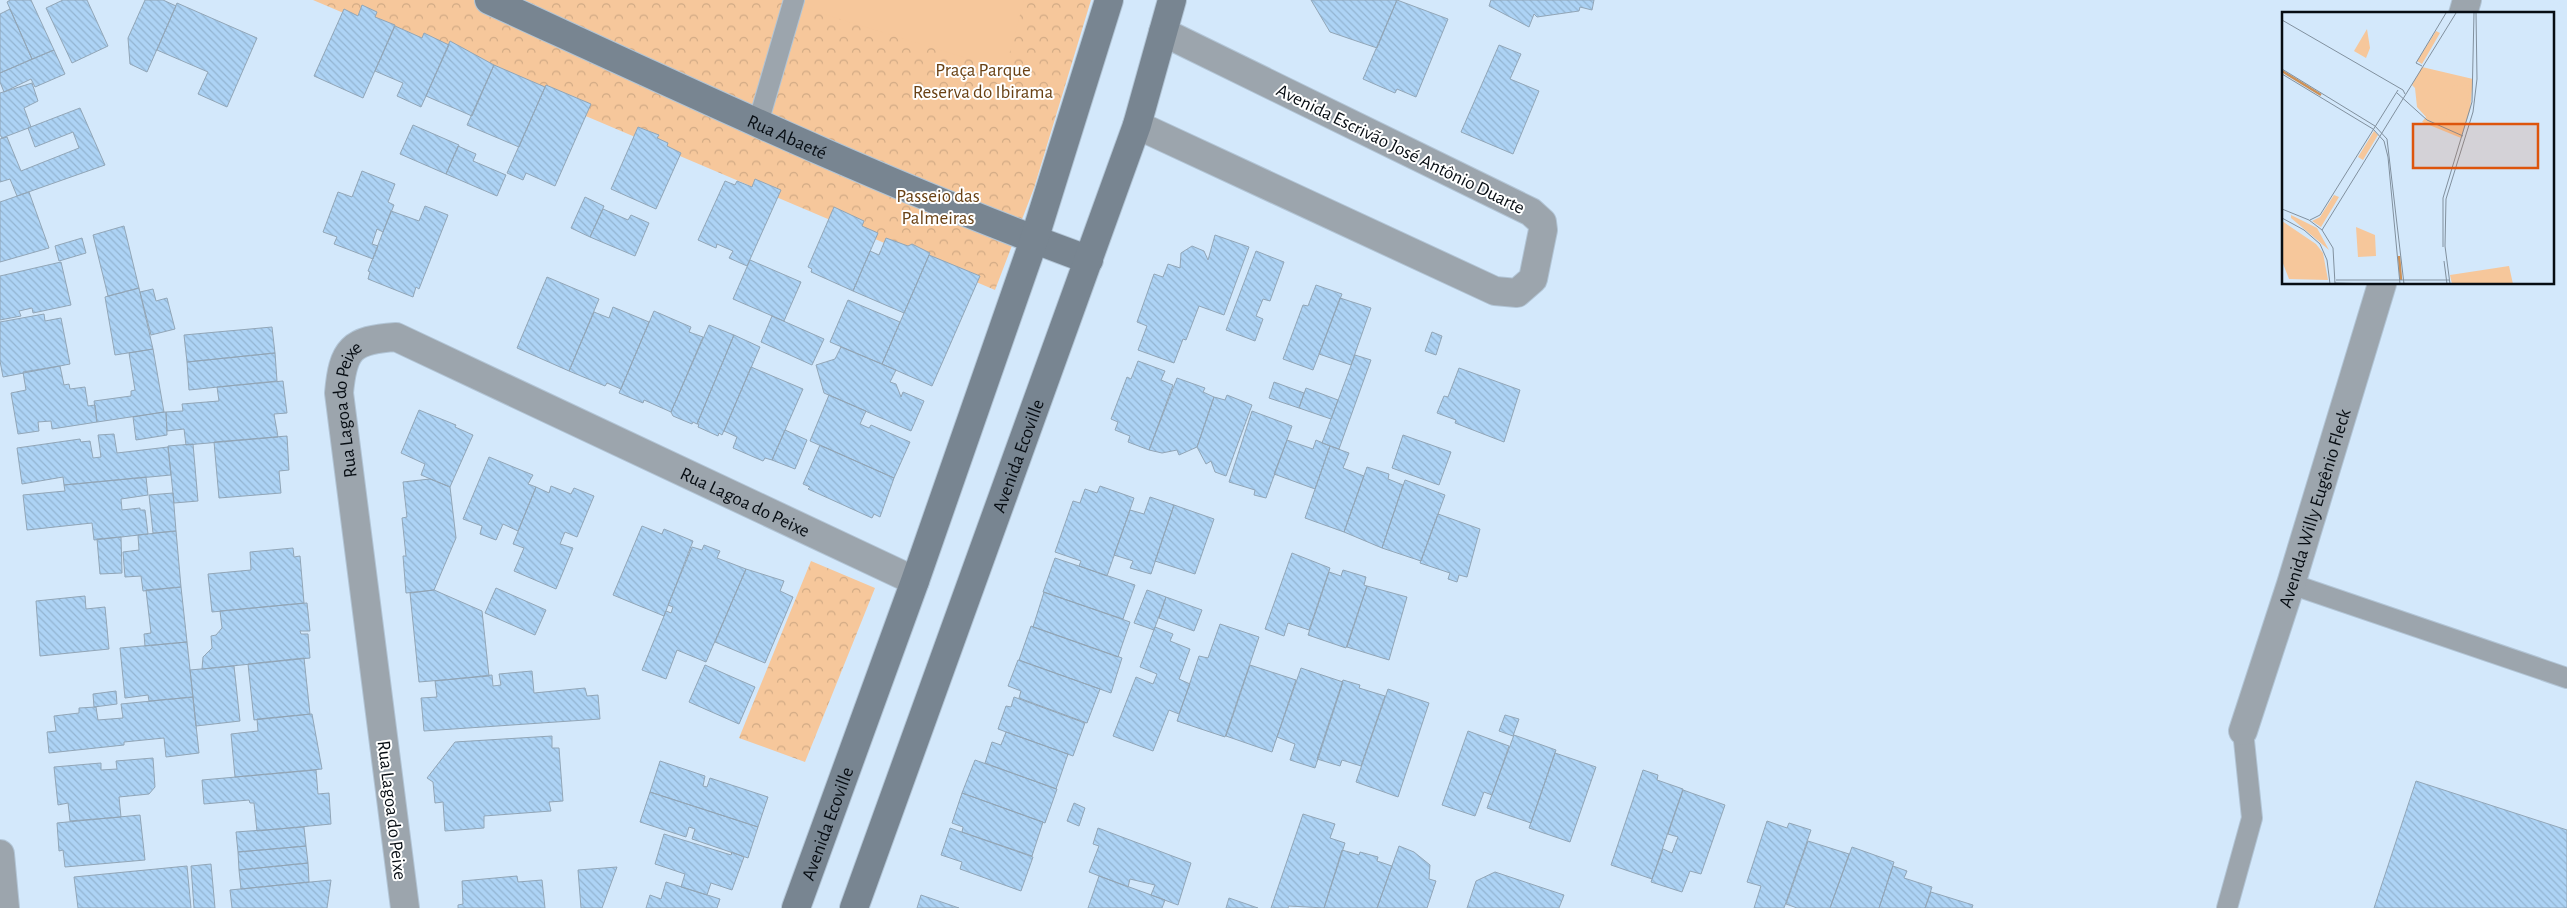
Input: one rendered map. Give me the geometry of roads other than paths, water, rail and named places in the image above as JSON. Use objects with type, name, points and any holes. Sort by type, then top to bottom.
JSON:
[{"type":"street","name":"Rua Abaeté","points":[[489,0],[758,123],[1034,240],[1089,260]]},
{"type":"street","name":"Avenida Ecoville","points":[[796,908],[916,581],[1034,240],[1109,0]]},
{"type":"street","name":"Avenida Ecoville","points":[[854,908],[1137,125],[1172,0]]},
{"type":"street","name":"Avenida Escrivão José Antônio Duarte","points":[[1137,125],[1495,291],[1517,293],[1533,279],[1543,230],[1542,222],[1531,212],[1163,32]]},
{"type":"street","name":"Avenida Willy Eugênio Fleck","points":[[2243,731],[2291,584],[2382,285]]},
{"type":"street","name":"Rua Lagoa do Peixe","points":[[405,908],[339,394],[341,370],[349,351],[370,338],[396,337],[916,581]]},
{"type":"street","points":[[0,854],[5,908]]},
{"type":"lane","points":[[758,123],[794,0]]},
{"type":"lane","points":[[2291,584],[2567,678]]},
{"type":"lane","points":[[2227,908],[2252,818],[2243,731]]},
{"type":"park label","name":"Praça Parque Reserva do Ibirama","points":[[983,80]]},
{"type":"park label","name":"Passeio das Palmeiras","points":[[938,206]]}]
